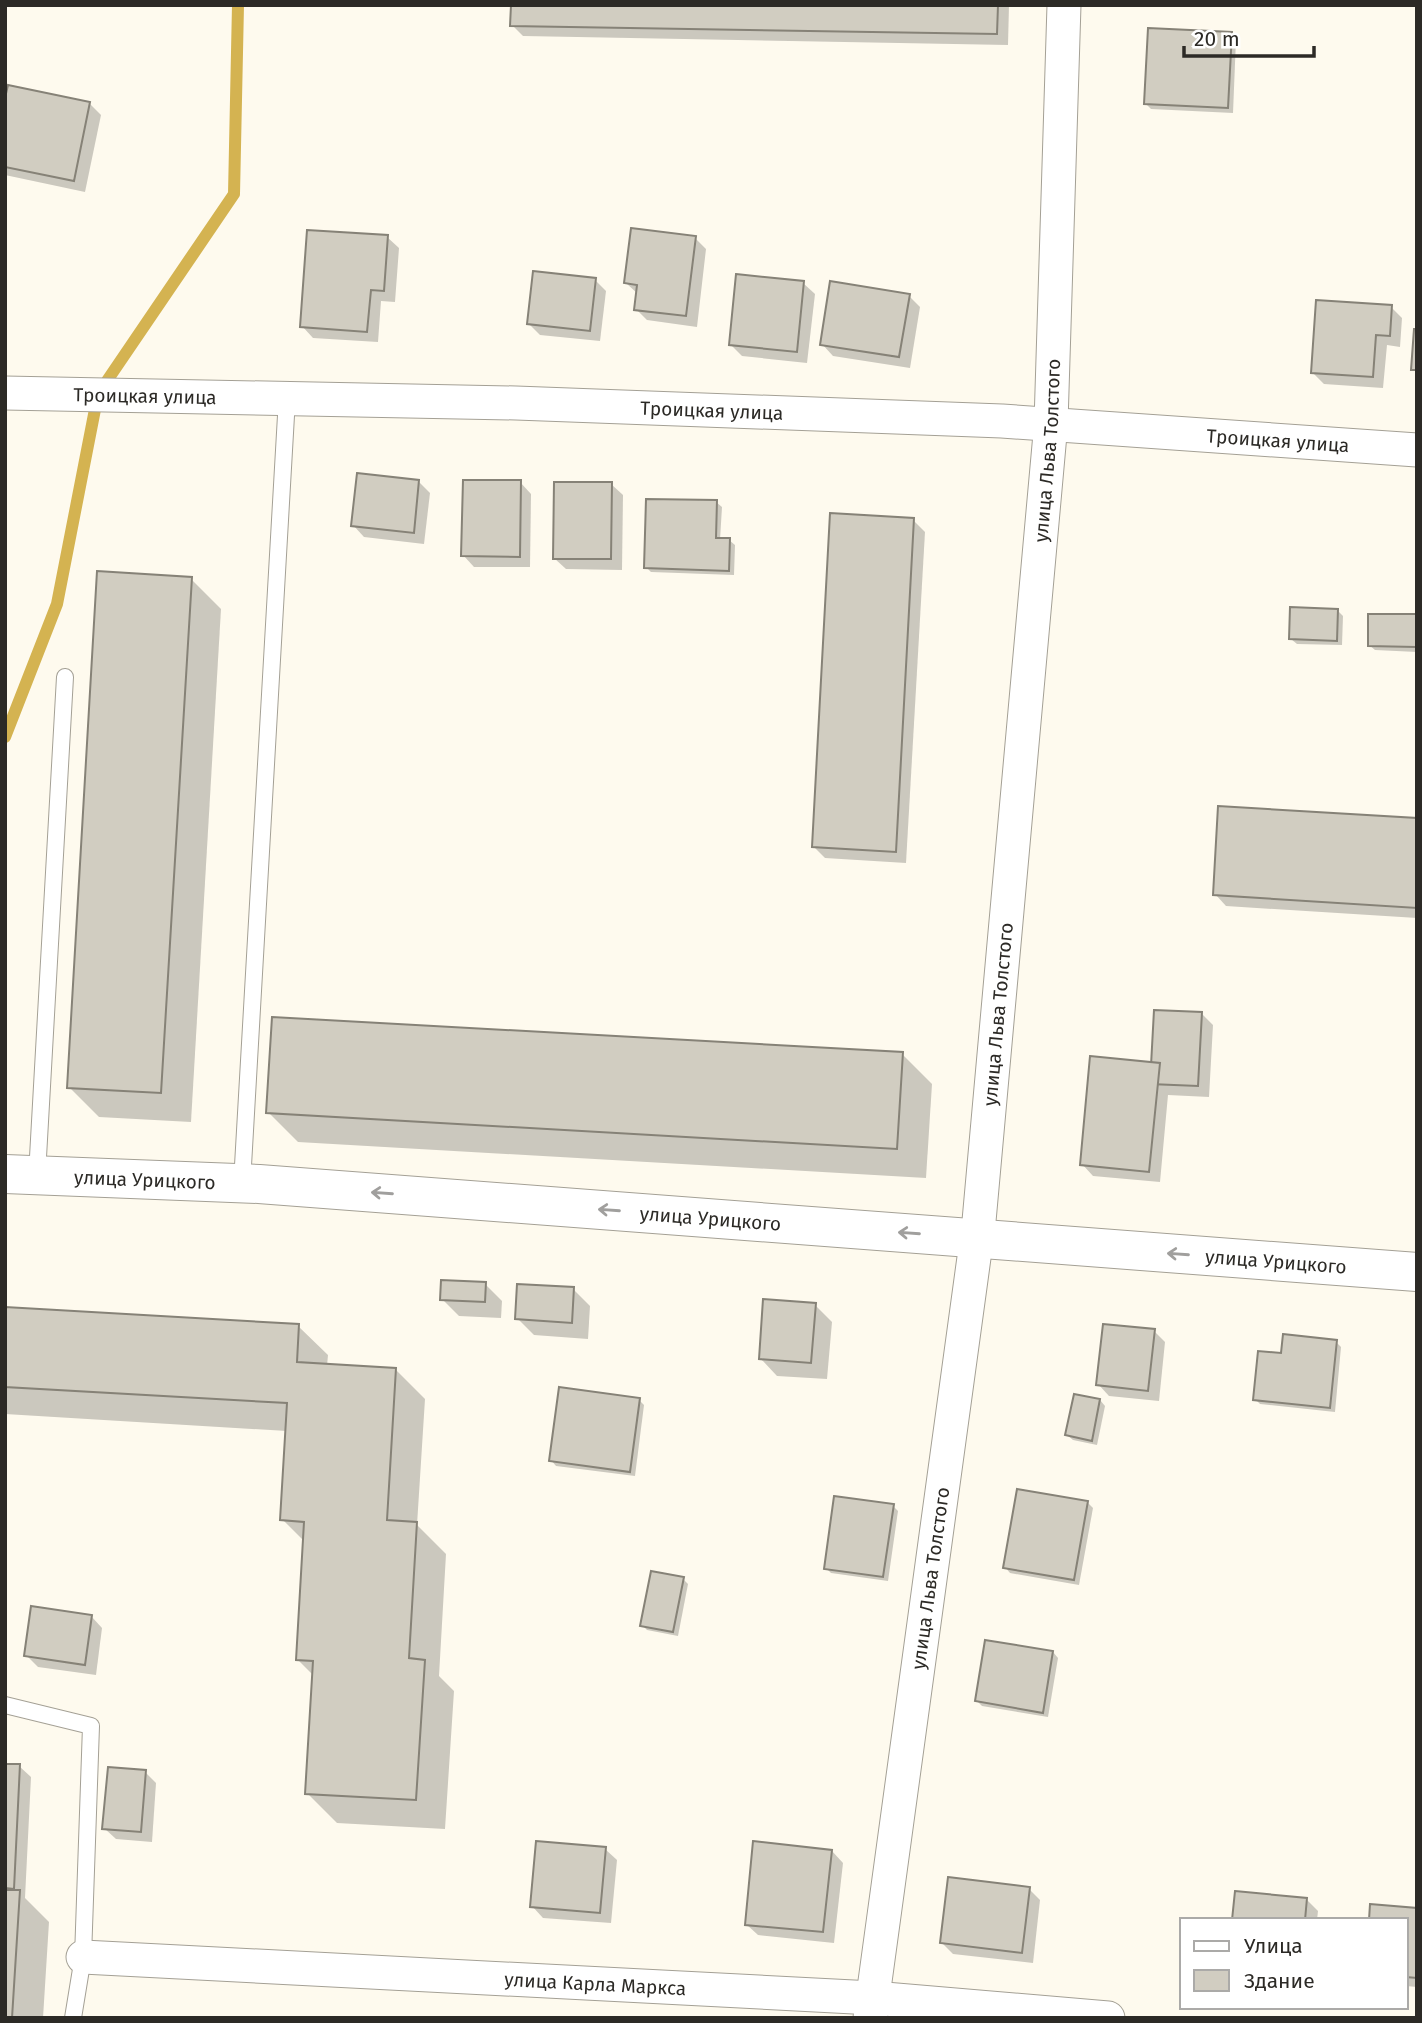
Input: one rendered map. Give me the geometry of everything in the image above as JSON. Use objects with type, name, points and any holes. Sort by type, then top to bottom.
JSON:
[{"type":"main road","name":"улица Урицкого","points":[[21,1174],[242,1183],[1417,1272]]},
{"type":"street","name":"улица Льва Толстого","points":[[872,2008],[977,1238],[1051,423],[1064,5]]},
{"type":"street","name":"Троицкая улица","points":[[5,393],[516,402],[1051,423],[1417,450]]},
{"type":"street","name":"улица Карла Маркса","points":[[83,1957],[872,2008],[1108,2018]]},
{"type":"lane","points":[[242,1183],[287,398]]},
{"type":"lane","points":[[21,1174],[65,677]]},
{"type":"lane","points":[[5,1705],[91,1726],[83,1957],[73,2018]]},
{"type":"building","points":[[511,5],[998,5],[997,34],[510,26]]},
{"type":"building","points":[[1148,28],[1232,32],[1228,108],[1144,104]]},
{"type":"building","points":[[8,85],[90,102],[74,181],[5,167],[5,98]]},
{"type":"building","points":[[631,228],[696,236],[686,316],[634,310],[637,285],[624,283]]},
{"type":"building","points":[[307,230],[388,235],[384,291],[371,290],[367,332],[300,327]]},
{"type":"building","points":[[533,271],[596,278],[590,331],[527,324]]},
{"type":"building","points":[[736,274],[804,281],[797,352],[729,345]]},
{"type":"building","points":[[830,281],[910,294],[899,357],[820,345]]},
{"type":"building","points":[[1316,300],[1392,305],[1390,336],[1376,335],[1373,377],[1311,373]]},
{"type":"building","points":[[1414,329],[1417,329],[1417,370],[1411,370]]},
{"type":"building","points":[[357,473],[419,480],[414,533],[351,526]]},
{"type":"building","points":[[463,480],[521,480],[520,557],[461,556]]},
{"type":"building","points":[[554,482],[612,482],[611,559],[553,559]]},
{"type":"building","points":[[646,499],[717,500],[716,538],[730,538],[729,571],[644,568]]},
{"type":"building","points":[[830,513],[914,518],[896,852],[812,847]]},
{"type":"building","points":[[97,571],[192,577],[161,1093],[67,1088]]},
{"type":"building","points":[[1290,607],[1338,609],[1337,641],[1289,639]]},
{"type":"building","points":[[1368,614],[1416,614],[1416,647],[1368,646]]},
{"type":"building","points":[[1218,806],[1417,818],[1417,908],[1213,895]]},
{"type":"building","points":[[1154,1010],[1202,1012],[1198,1086],[1150,1084]]},
{"type":"building","points":[[272,1017],[903,1052],[897,1149],[266,1113]]},
{"type":"building","points":[[1090,1056],[1160,1063],[1149,1172],[1080,1165]]},
{"type":"building","points":[[441,1280],[486,1282],[485,1302],[440,1300]]},
{"type":"building","points":[[517,1284],[574,1287],[572,1323],[515,1319]]},
{"type":"building","points":[[763,1299],[816,1303],[811,1363],[759,1359]]},
{"type":"building","points":[[5,1307],[299,1324],[297,1362],[396,1368],[387,1520],[417,1522],[409,1658],[425,1660],[416,1800],[305,1794],[313,1661],[296,1660],[304,1522],[280,1520],[287,1403],[5,1387]]},
{"type":"building","points":[[1103,1324],[1155,1329],[1148,1391],[1096,1385]]},
{"type":"building","points":[[1283,1334],[1337,1340],[1330,1408],[1253,1400],[1258,1351],[1281,1353]]},
{"type":"building","points":[[559,1387],[640,1398],[630,1472],[549,1461]]},
{"type":"building","points":[[1074,1394],[1100,1399],[1092,1441],[1065,1435]]},
{"type":"building","points":[[1017,1489],[1088,1501],[1074,1580],[1003,1568]]},
{"type":"building","points":[[834,1496],[894,1504],[883,1577],[824,1569]]},
{"type":"building","points":[[651,1571],[684,1577],[673,1632],[640,1626]]},
{"type":"building","points":[[31,1606],[92,1615],[85,1665],[24,1656]]},
{"type":"building","points":[[985,1640],[1053,1651],[1043,1713],[975,1701]]},
{"type":"building","points":[[5,1764],[20,1764],[14,1889],[5,1888]]},
{"type":"building","points":[[108,1767],[146,1770],[141,1832],[102,1829]]},
{"type":"building","points":[[536,1841],[606,1847],[600,1913],[530,1907]]},
{"type":"building","points":[[753,1841],[832,1850],[823,1932],[745,1925]]},
{"type":"building","points":[[948,1877],[1030,1887],[1022,1953],[940,1943]]},
{"type":"building","points":[[5,1890],[20,1890],[12,2018],[5,2018]]},
{"type":"building","points":[[1235,1891],[1307,1898],[1305,1918],[1232,1918]]},
{"type":"building","points":[[1370,1904],[1417,1908],[1417,1978],[1408,1977],[1408,1918],[1369,1918]]},
{"type":"waterway","points":[[5,737],[57,604],[98,394],[234,194],[238,5]]}]
